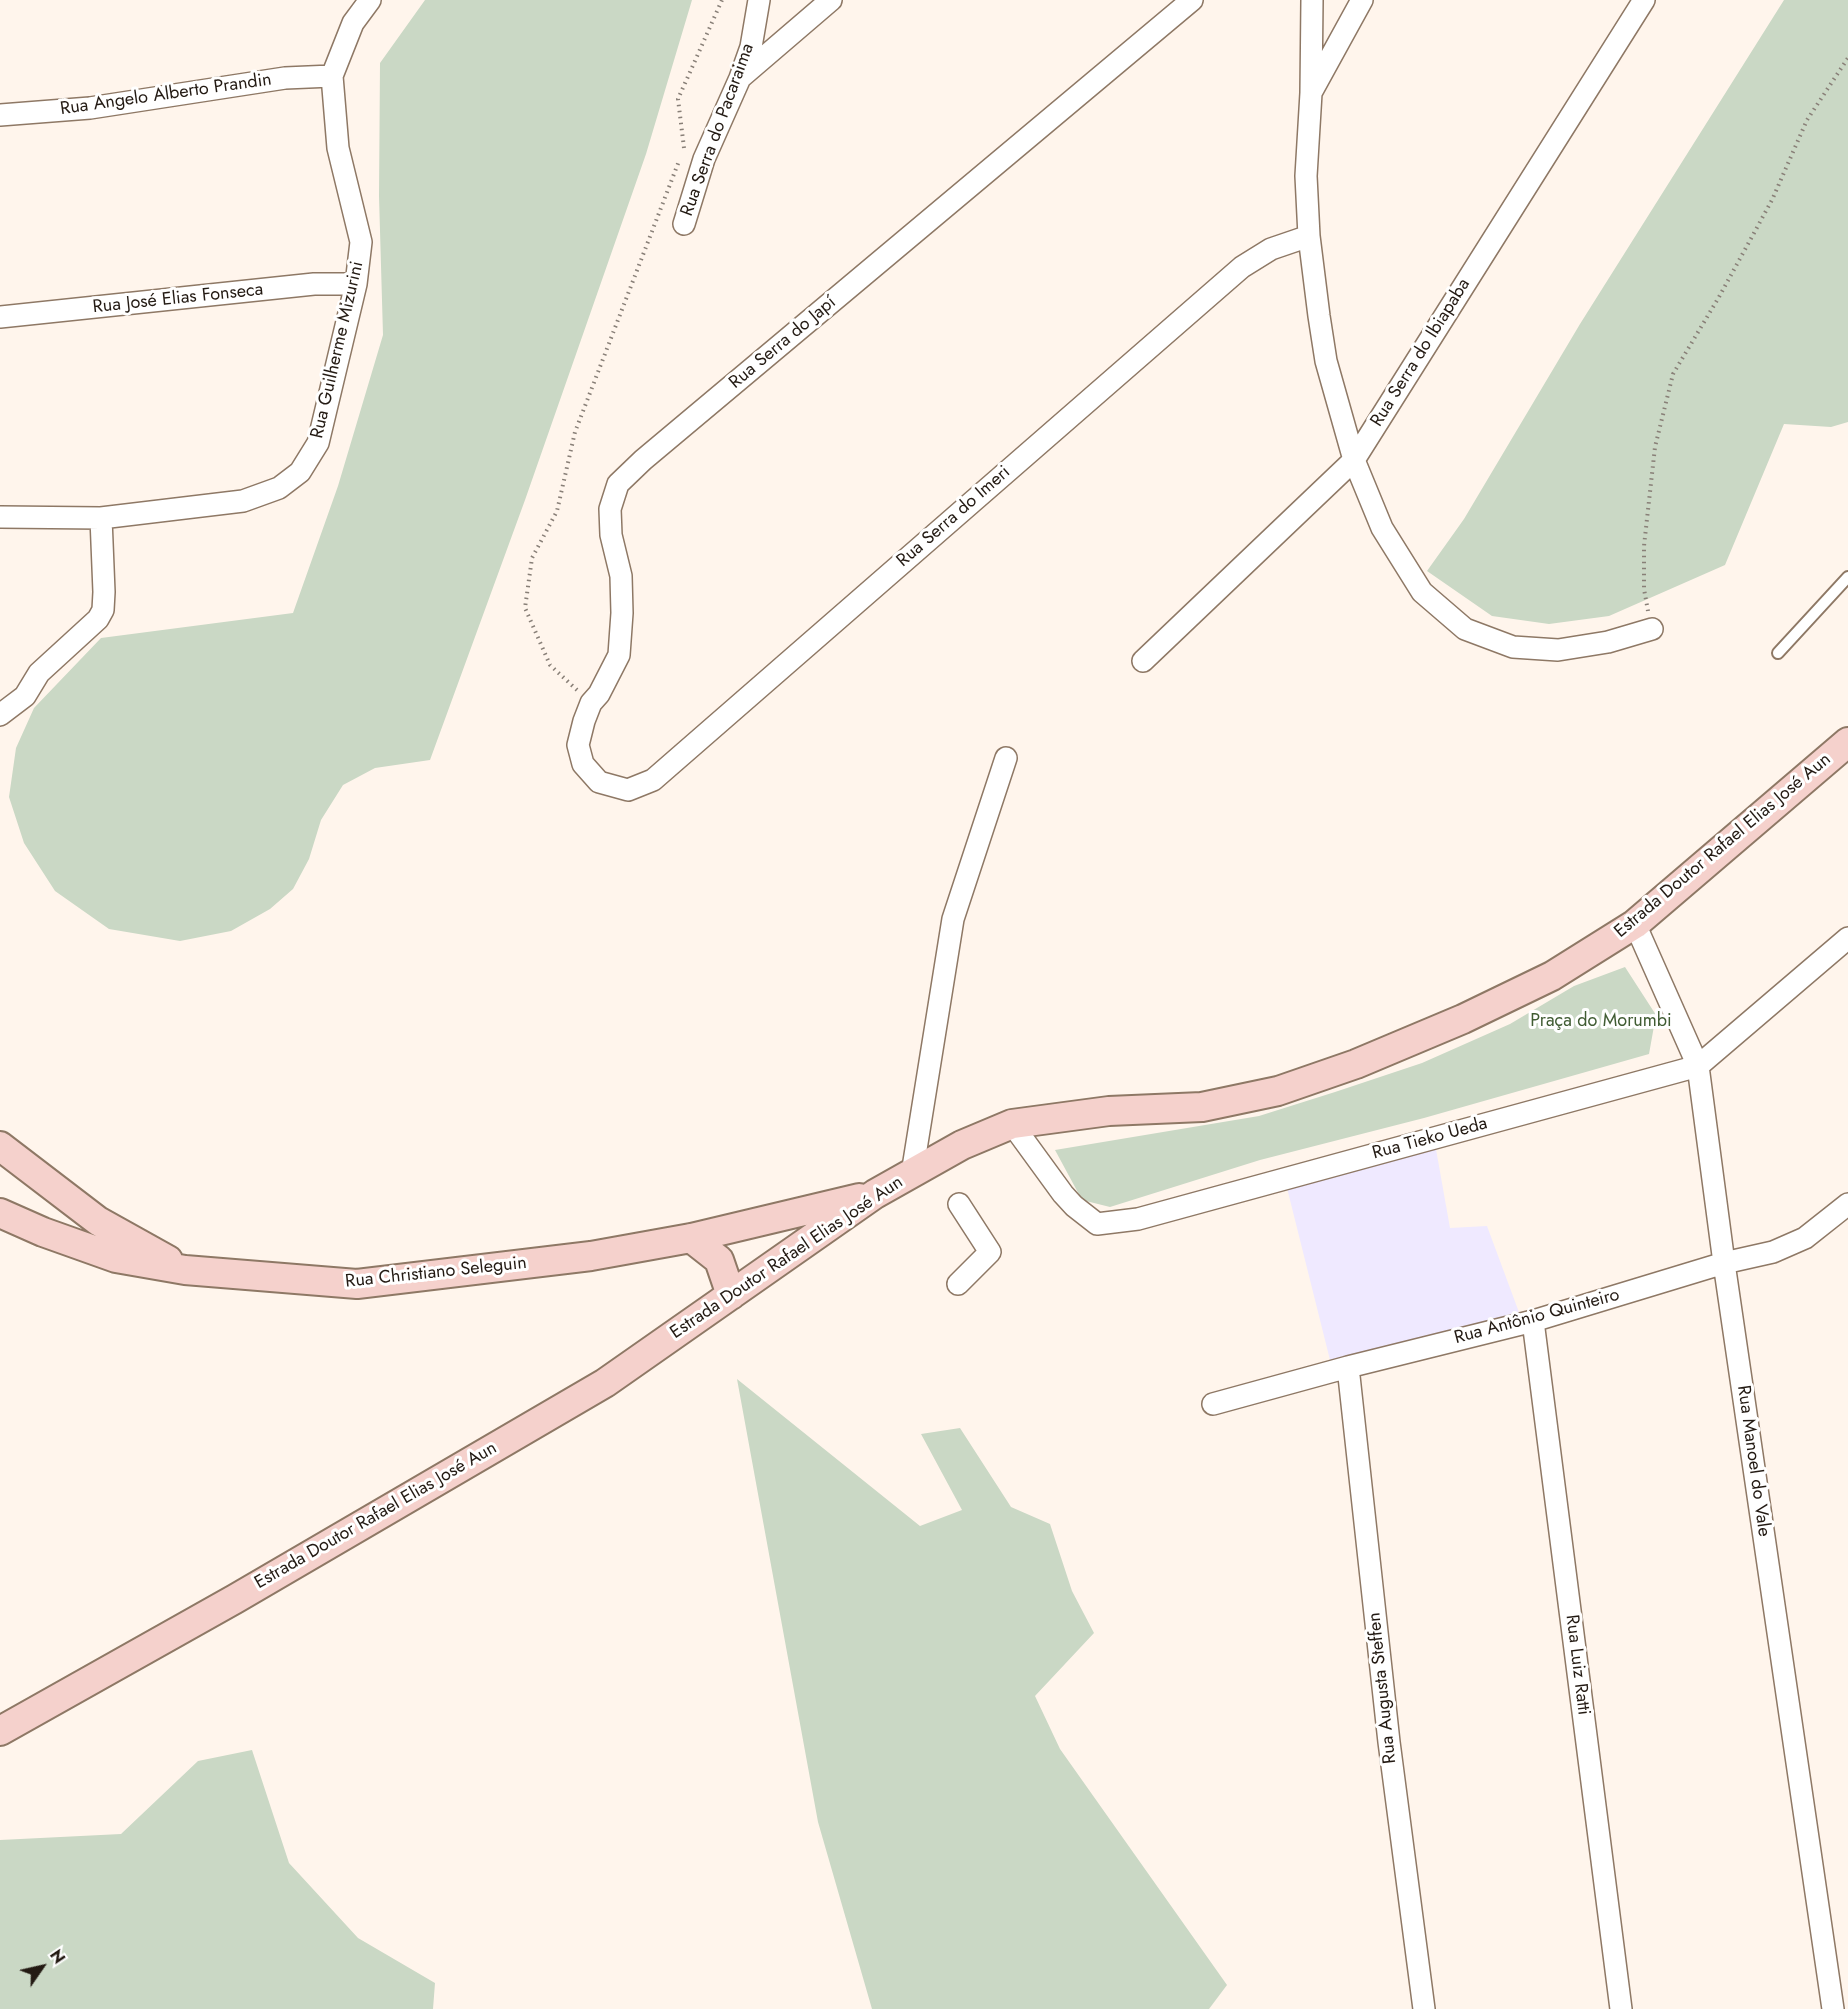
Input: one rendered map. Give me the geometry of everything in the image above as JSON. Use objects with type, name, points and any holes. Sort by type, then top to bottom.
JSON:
[{"type":"main road","name":"Estrada Doutor Rafael Elias José Aun","points":[[0,1731],[235,1599],[605,1383],[875,1194],[962,1145],[1012,1124],[1109,1112],[1202,1107],[1278,1091],[1356,1064],[1463,1019],[1552,976],[1635,924],[1848,742]]},
{"type":"main road","points":[[0,1146],[98,1221],[185,1270]]},
{"type":"main road","name":"Rua Christiano Seleguin","points":[[0,1213],[43,1232],[116,1258],[185,1270],[357,1284],[591,1256],[690,1238],[875,1194]]},
{"type":"main road","points":[[690,1238],[719,1260],[731,1295]]},
{"type":"street","name":"Rua Guilherme Mizurini","points":[[0,517],[101,518],[243,501],[279,488],[300,472],[318,443],[356,284],[361,242],[338,148],[332,76],[353,23],[370,0]]},
{"type":"street","name":"Rua Serra do Pacaraima","points":[[684,224],[704,159],[740,78],[750,47],[759,0]]},
{"type":"street","points":[[740,78],[831,0]]},
{"type":"street","name":"Rua Serra do Japí","points":[[599,782],[583,764],[578,745],[591,703],[599,694],[619,655],[622,613],[621,576],[611,535],[610,509],[618,484],[643,460],[1192,0]]},
{"type":"street","points":[[1312,0],[1311,93],[1306,176],[1310,236],[1326,362],[1354,460],[1382,528],[1422,592],[1465,629],[1513,647],[1558,650],[1608,642],[1652,629]]},
{"type":"street","points":[[1311,93],[1362,0]]},
{"type":"street","name":"Rua Serra do Ibiapaba","points":[[1143,661],[1354,460],[1644,0]]},
{"type":"street","name":"Rua Angelo Alberto Prandin","points":[[0,115],[90,108],[285,78],[332,76]]},
{"type":"street","name":"Rua Serra do Imeri","points":[[599,782],[628,790],[654,780],[1242,267],[1271,249],[1310,236]]},
{"type":"street","name":"Rua José Elias Fonseca","points":[[0,317],[314,284],[356,284]]},
{"type":"street","points":[[0,715],[25,696],[39,673],[98,619],[103,610],[101,518]]},
{"type":"street","points":[[912,1174],[953,919],[1006,758]]},
{"type":"street","name":"Rua Manoel do Vale","points":[[1635,924],[1698,1066],[1724,1263],[1833,2009]]},
{"type":"street","name":"Rua Tieko Ueda","points":[[1012,1124],[1063,1194],[1097,1224],[1138,1219],[1698,1066],[1848,938]]},
{"type":"street","points":[[958,1284],[990,1252],[959,1204]]},
{"type":"street","name":"Rua Antônio Quinteiro","points":[[1213,1404],[1348,1367],[1533,1321],[1724,1263],[1773,1252],[1805,1238],[1848,1204]]},
{"type":"street","name":"Rua Luiz Ratti","points":[[1533,1321],[1621,2009]]},
{"type":"street","name":"Rua Augusta Steffen","points":[[1348,1367],[1389,1742],[1424,2009]]},
{"type":"lane","points":[[1778,653],[1848,577]]},
{"type":"path","points":[[591,703],[550,664],[525,608],[532,558],[557,511],[575,432],[685,148],[678,99],[722,0]]},
{"type":"path","points":[[1652,629],[1644,589],[1644,546],[1655,447],[1673,374],[1719,297],[1772,200],[1807,120],[1848,58]]},
{"type":"shaded area","points":[[1434,1138],[1450,1228],[1487,1226],[1520,1315],[1330,1360],[1286,1184]]},
{"type":"green space","points":[[425,0],[692,0],[646,154],[525,500],[430,760],[375,768],[343,785],[321,820],[309,859],[293,889],[270,909],[231,931],[180,941],[109,929],[55,891],[24,843],[9,797],[16,748],[34,708],[101,638],[293,613],[338,486],[383,335],[379,196],[380,63]]},
{"type":"green space","points":[[1784,0],[1848,0],[1848,422],[1831,427],[1784,424],[1725,565],[1609,616],[1549,624],[1492,616],[1427,571],[1464,519],[1580,324]]},
{"type":"green space","name":"Praça do Morumbi","points":[[1625,967],[1656,1015],[1649,1054],[1424,1118],[1260,1160],[1110,1207],[1082,1200],[1055,1150],[1259,1116],[1335,1092],[1422,1063],[1510,1024],[1574,986]]},
{"type":"green space","points":[[737,1379],[920,1526],[962,1510],[921,1434],[960,1428],[1011,1507],[1050,1524],[1072,1591],[1094,1633],[1035,1696],[1060,1749],[1227,1985],[1209,2009],[872,2009],[818,1822]]},
{"type":"green space","points":[[252,1750],[289,1863],[358,1938],[435,1983],[433,2009],[0,2009],[0,1840],[121,1834],[198,1761]]}]
